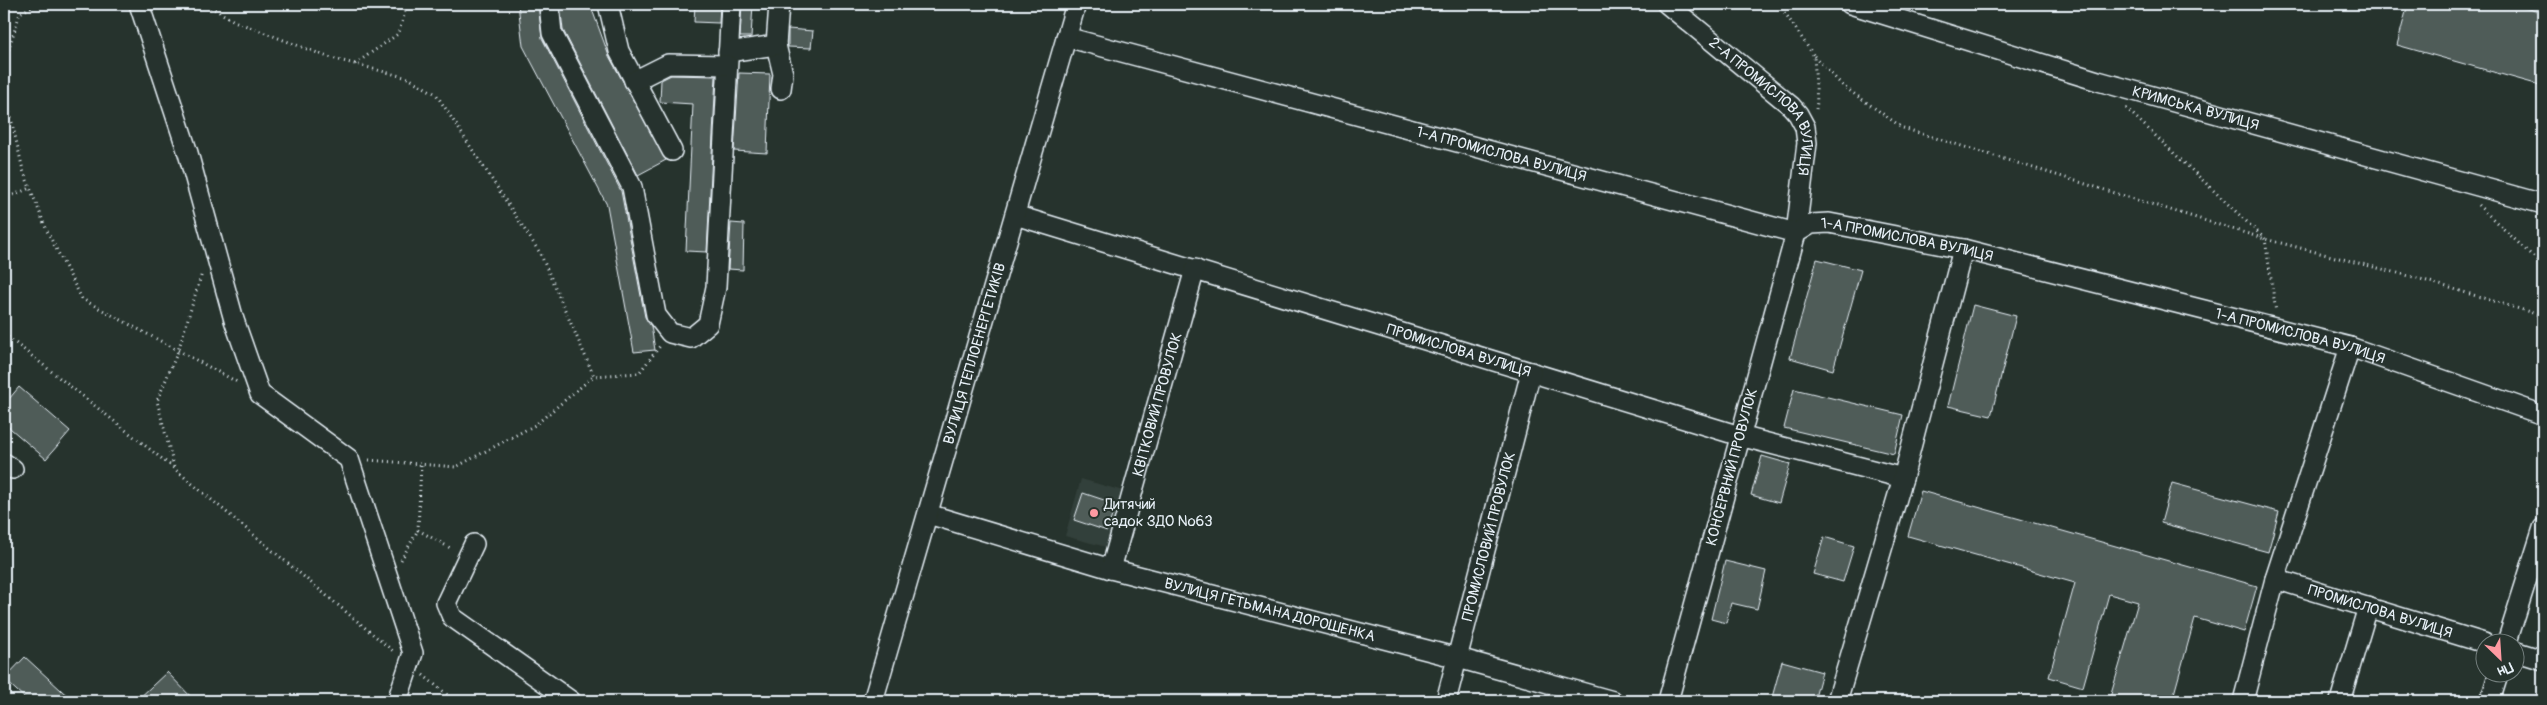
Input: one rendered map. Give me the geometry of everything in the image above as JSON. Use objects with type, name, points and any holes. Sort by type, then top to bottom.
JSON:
[{"type":"street","points":[[140,4],[188,153],[234,320],[260,394],[350,458],[412,653],[397,701]]},
{"type":"street","points":[[548,4],[552,33],[632,187],[656,315],[670,333],[691,338],[708,324],[716,287],[731,4]]},
{"type":"street","points":[[608,4],[618,51],[672,151]]},
{"type":"street","points":[[779,4],[776,45],[783,74],[782,89]]},
{"type":"street","name":"ВУЛИЦЯ ТЕПЛОЕНЕРГЕТИКІВ","points":[[873,701],[1076,4]]},
{"type":"street","name":"2-А ПРОМИСЛОВА ВУЛИЦЯ","points":[[1666,4],[1791,106],[1805,127],[1807,143],[1796,233]]},
{"type":"street","name":"КРИМСЬКА ВУЛИЦЯ","points":[[1850,4],[2098,81],[2543,204]]},
{"type":"street","name":"1-А ПРОМИСЛОВА ВУЛИЦЯ","points":[[1066,37],[1796,233],[1811,224],[1829,223],[1962,250],[2350,347],[2543,415]]},
{"type":"street","points":[[634,81],[668,64],[728,58],[776,45]]},
{"type":"street","name":"ПРОМИСЛОВА ВУЛИЦЯ","points":[[1015,215],[1740,436],[1903,478]]},
{"type":"street","name":"КОНСЕРВНИЙ ПРОВУЛОК","points":[[1668,701],[1796,233]]},
{"type":"street","points":[[1838,701],[1903,478],[1962,250]]},
{"type":"street","name":"КВІТКОВИЙ ПРОВУЛОК","points":[[1111,569],[1195,269]]},
{"type":"street","points":[[2243,701],[2275,579],[2350,347]]},
{"type":"street","name":"ПРОМИСЛОВИЙ ПРОВУЛОК","points":[[1446,701],[1531,372]]},
{"type":"street","name":"ВУЛИЦЯ ГЕТЬМАНА ДОРОШЕНКА","points":[[928,514],[1111,569],[1458,658],[1613,701]]},
{"type":"street","points":[[2510,632],[2543,528]]},
{"type":"street","points":[[471,551],[446,603],[452,617],[571,701]]},
{"type":"street","name":"ПРОМИСЛОВА ВУЛИЦЯ","points":[[2275,579],[2474,640]]},
{"type":"street","points":[[2340,701],[2368,607]]},
{"type":"street","points":[[2524,655],[2543,660]]},
{"type":"street","points":[[2490,701],[2496,682]]},
{"type":"path","points":[[4,64],[20,14],[37,4]]},
{"type":"path","points":[[206,4],[234,21],[328,57],[408,78],[436,94],[540,253],[594,376]]},
{"type":"path","points":[[355,64],[398,34],[408,4]]},
{"type":"path","points":[[1779,4],[1814,56],[1843,86],[1903,128],[2264,239],[2417,278],[2543,316]]},
{"type":"path","points":[[1807,143],[1817,102],[1814,56]]},
{"type":"path","points":[[4,88],[23,170],[47,231],[82,299],[260,394]]},
{"type":"path","points":[[2120,102],[2264,239],[2279,330]]},
{"type":"path","points":[[4,198],[30,188]]},
{"type":"path","points":[[2471,198],[2543,266]]},
{"type":"path","points":[[174,469],[157,401],[178,351],[203,267]]},
{"type":"path","points":[[350,458],[456,467],[535,425],[594,376],[639,373],[670,333]]},
{"type":"path","points":[[4,334],[174,469],[455,701]]},
{"type":"path","points":[[389,581],[418,530],[421,464]]},
{"type":"path","points":[[418,530],[471,551]]},
{"type":"shaded area","name":"Дитячий садок ЗДО №63","points":[[1081,479],[1123,491],[1106,547],[1065,536]]},
{"type":"building","points":[[518,4],[538,4],[542,38],[621,191],[645,317],[651,326],[655,350],[634,352],[607,205],[523,46]]},
{"type":"building","points":[[560,4],[590,4],[609,56],[666,160],[638,175],[563,30]]},
{"type":"building","points":[[695,4],[720,4],[719,23],[694,22]]},
{"type":"building","points":[[742,4],[753,4],[751,37],[740,37]]},
{"type":"building","points":[[2408,4],[2510,4],[2543,13],[2543,86],[2397,45]]},
{"type":"building","points":[[788,29],[813,31],[811,48],[788,47]]},
{"type":"building","points":[[739,73],[770,74],[767,153],[734,151]]},
{"type":"building","points":[[671,75],[716,76],[707,252],[686,251],[693,104],[660,102],[661,80]]},
{"type":"building","points":[[731,223],[744,224],[743,270],[728,269]]},
{"type":"building","points":[[1817,259],[1861,270],[1833,370],[1790,358]]},
{"type":"building","points":[[1973,305],[2016,316],[1991,416],[1948,406]]},
{"type":"building","points":[[19,387],[70,431],[46,459],[4,423],[4,405]]},
{"type":"building","points":[[1794,389],[1903,415],[1894,454],[1784,428]]},
{"type":"building","points":[[1762,456],[1790,464],[1779,503],[1751,495]]},
{"type":"building","points":[[2172,483],[2279,512],[2268,552],[2161,523]]},
{"type":"building","points":[[1921,491],[2257,586],[2244,632],[2195,618],[2172,701],[2109,701],[2138,602],[2109,594],[2083,687],[2049,677],[2075,583],[1908,536]]},
{"type":"building","points":[[1083,493],[1116,504],[1107,531],[1074,520]]},
{"type":"building","points":[[1824,537],[1854,546],[1843,582],[1813,574]]},
{"type":"building","points":[[1725,561],[1766,571],[1757,609],[1731,603],[1726,623],[1711,619]]},
{"type":"building","points":[[25,657],[73,701],[28,701],[4,679]]},
{"type":"building","points":[[1782,661],[1822,672],[1814,701],[1771,701]]},
{"type":"building","points":[[167,672],[195,701],[136,701]]},
{"type":"place","name":"Дитячий садок ЗДО №63","points":[[1094,513]]}]
